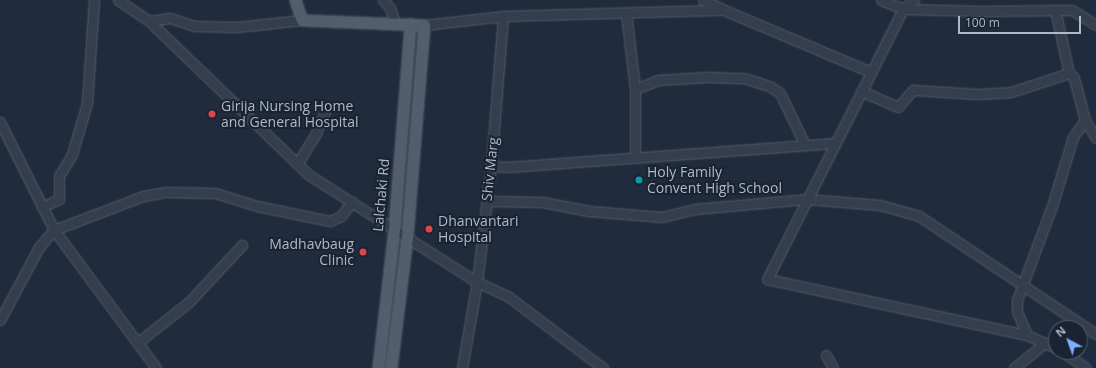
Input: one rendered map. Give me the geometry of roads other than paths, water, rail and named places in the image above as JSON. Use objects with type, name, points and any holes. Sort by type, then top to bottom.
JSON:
[{"type":"main road","points":[[295,0],[302,20],[424,25]]},
{"type":"main road","name":"Lalchaki Rd","points":[[378,368],[394,228],[410,24]]},
{"type":"main road","name":"Lalchaki Rd","points":[[391,368],[407,237],[424,25]]},
{"type":"street","points":[[42,207],[59,198],[59,176],[72,154],[87,103],[94,0]]},
{"type":"street","points":[[118,0],[149,21],[309,175],[477,282],[509,297],[603,368]]},
{"type":"street","points":[[383,0],[390,8],[395,23]]},
{"type":"street","points":[[703,0],[871,72]]},
{"type":"street","points":[[881,0],[903,9],[1072,10],[1096,25]]},
{"type":"street","points":[[914,0],[903,9],[834,142],[767,279],[1027,335],[1048,345]]},
{"type":"street","points":[[424,25],[503,16],[724,10]]},
{"type":"street","points":[[1055,10],[1069,73],[1074,78],[1084,120],[1096,138]]},
{"type":"street","points":[[626,13],[635,88],[636,156]]},
{"type":"street","name":"Shiv Marg","points":[[462,368],[477,282],[487,201],[503,16]]},
{"type":"street","points":[[149,21],[170,18],[194,26],[237,27],[302,20]]},
{"type":"street","points":[[861,91],[898,107],[913,90],[977,94],[1011,92],[1069,73]]},
{"type":"street","points":[[635,88],[658,80],[708,77],[744,78],[771,87],[780,93],[805,145]]},
{"type":"street","points":[[297,164],[316,133],[325,112]]},
{"type":"street","points":[[1027,335],[1017,312],[1017,300],[1052,206],[1073,137],[1084,120]]},
{"type":"street","points":[[0,122],[54,230],[154,367]]},
{"type":"street","points":[[491,166],[509,167],[636,156],[834,142]]},
{"type":"street","points":[[0,320],[39,247],[54,230],[143,196],[166,192],[215,193],[257,206],[330,222],[341,216],[352,202]]},
{"type":"street","points":[[487,201],[542,202],[589,211],[662,217],[695,209],[806,199],[880,205],[919,216],[1022,287],[1096,334]]},
{"type":"street","points":[[137,343],[189,302],[242,245]]},
{"type":"street","points":[[1014,368],[1044,343]]},
{"type":"street","points":[[826,355],[833,368]]},
{"type":"street","points":[[1074,360],[1086,368]]},
{"type":"place","name":"Girija Nursing Home and General Hospital","points":[[212,114]]},
{"type":"place","name":"Holy Family Convent High School","points":[[639,180]]},
{"type":"place","name":"Dhanvantari Hospital","points":[[429,229]]},
{"type":"place","name":"Madhavbaug Clinic","points":[[363,252]]}]
